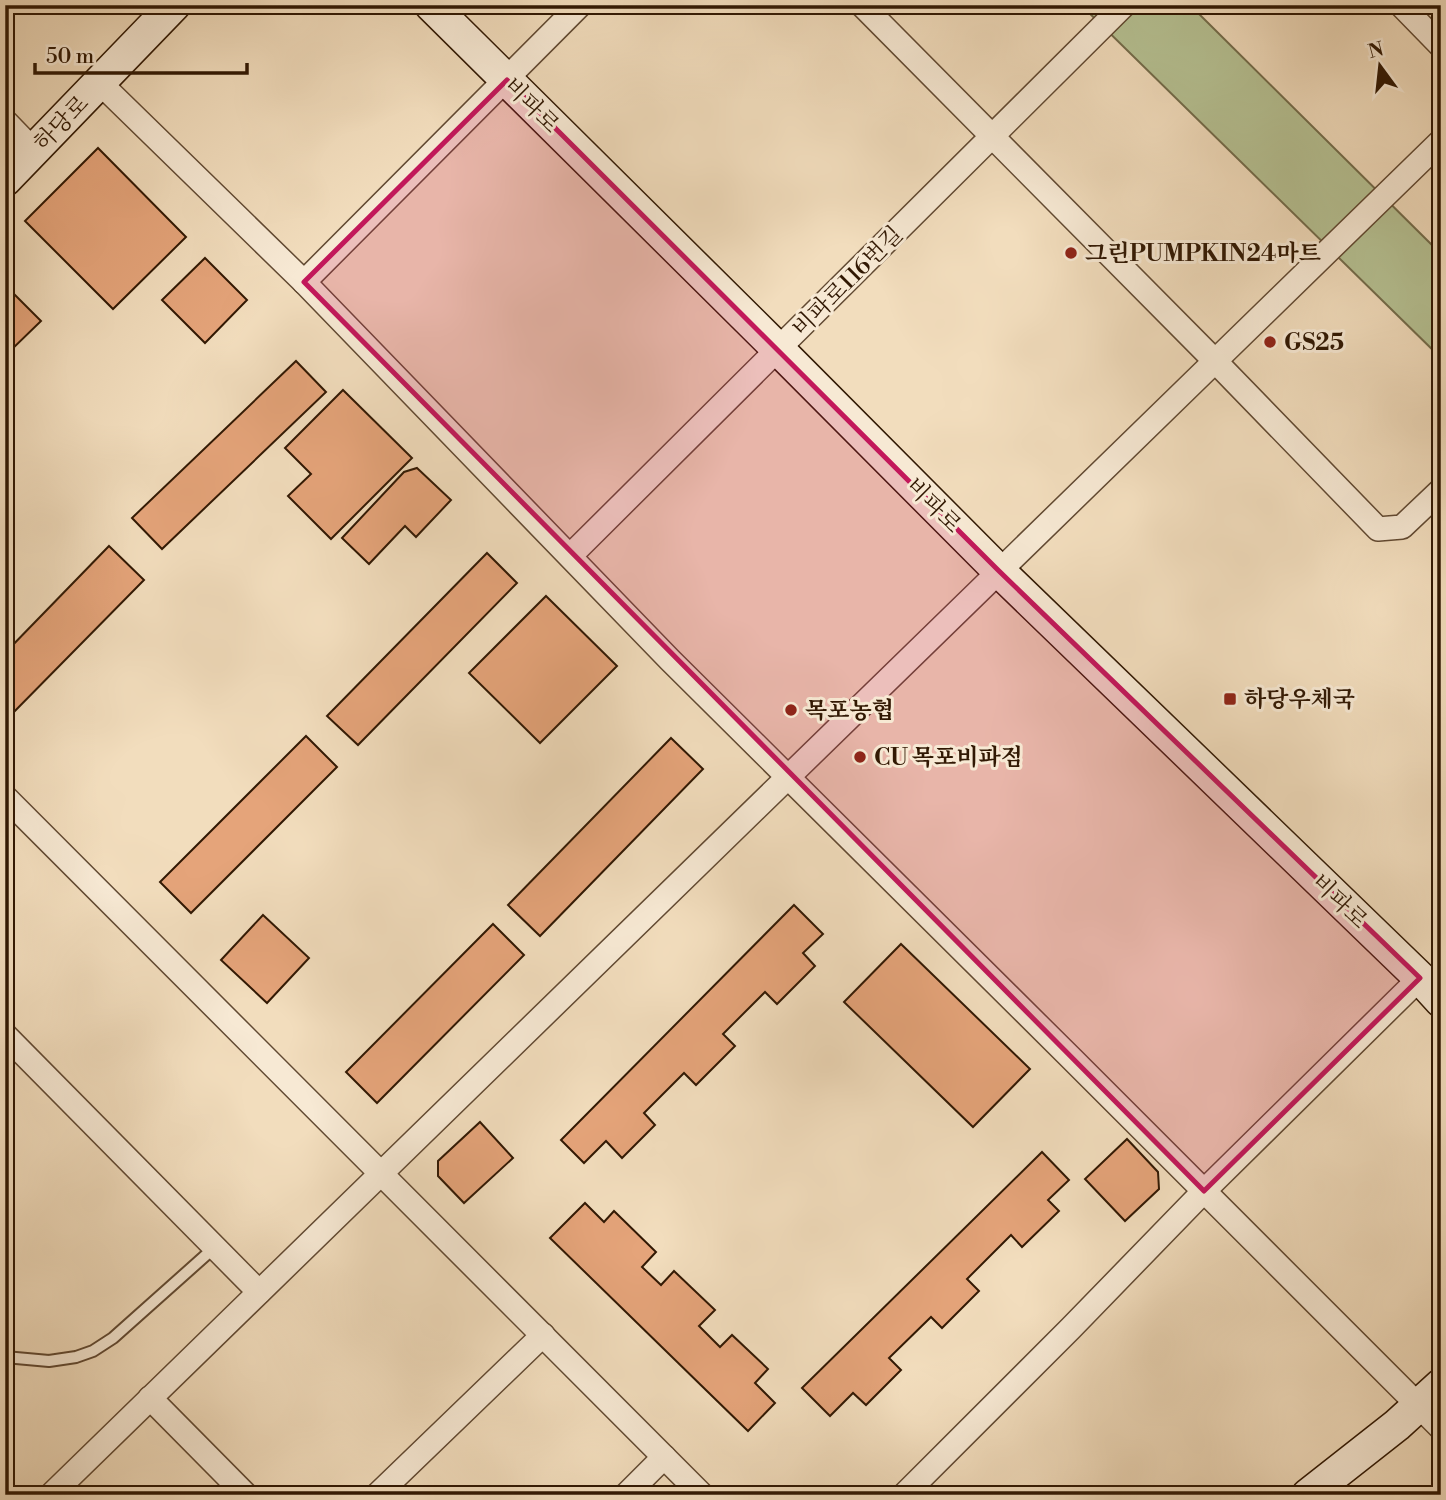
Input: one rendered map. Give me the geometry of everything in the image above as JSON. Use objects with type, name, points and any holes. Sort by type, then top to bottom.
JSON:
[{"type":"street","name":"하당로","points":[[5,180],[174,5]]},
{"type":"street","name":"비파로","points":[[431,5],[999,571],[1430,990]]},
{"type":"street","points":[[304,282],[580,5]]},
{"type":"street","points":[[862,5],[1378,529],[1402,527],[1441,490]]},
{"type":"street","name":"비파로116번길","points":[[570,556],[1124,5]]},
{"type":"street","points":[[1401,5],[1441,46]]},
{"type":"street","points":[[100,83],[304,282],[670,660],[1441,1429]]},
{"type":"street","points":[[5,121],[34,151]]},
{"type":"street","points":[[51,1495],[1441,141]]},
{"type":"street","points":[[5,797],[702,1495]]},
{"type":"street","points":[[904,1495],[1204,1191],[1430,990]]},
{"type":"street","points":[[5,1035],[259,1292]]},
{"type":"street","points":[[377,1495],[543,1335]]},
{"type":"street","points":[[150,1398],[246,1495]]},
{"type":"street","points":[[1308,1495],[1419,1406]]},
{"type":"street","points":[[1347,1495],[1419,1406]]},
{"type":"street","points":[[626,1495],[664,1457]]},
{"type":"lane","points":[[5,1357],[50,1361],[93,1351],[113,1338],[215,1247]]},
{"type":"highlighted area","points":[[507,80],[999,571],[1420,978],[1204,1191],[304,282]]},
{"type":"green space","points":[[1081,5],[1190,5],[1441,254],[1441,358]]},
{"type":"building","points":[[98,148],[186,237],[113,309],[25,221]]},
{"type":"building","points":[[205,258],[247,300],[205,343],[162,300]]},
{"type":"building","points":[[8,288],[41,321],[5,356],[5,291]]},
{"type":"building","points":[[296,361],[326,392],[162,549],[132,518]]},
{"type":"building","points":[[343,390],[412,458],[331,539],[288,496],[311,474],[285,448]]},
{"type":"building","points":[[417,468],[451,500],[416,537],[405,526],[369,564],[342,538],[404,472]]},
{"type":"building","points":[[109,546],[144,580],[5,721],[5,653]]},
{"type":"building","points":[[487,553],[517,583],[358,745],[327,716]]},
{"type":"building","points":[[546,596],[617,666],[540,743],[469,673]]},
{"type":"building","points":[[306,736],[337,767],[191,913],[160,882]]},
{"type":"building","points":[[671,738],[703,769],[540,936],[508,905]]},
{"type":"building","points":[[794,905],[823,934],[803,953],[815,966],[777,1004],[765,992],[723,1034],[735,1046],[696,1085],[684,1073],[644,1113],[655,1125],[622,1158],[606,1141],[584,1163],[561,1140]]},
{"type":"building","points":[[263,915],[309,958],[267,1003],[221,960]]},
{"type":"building","points":[[493,924],[524,955],[377,1103],[346,1072]]},
{"type":"building","points":[[901,944],[1030,1069],[973,1127],[844,1002]]},
{"type":"building","points":[[480,1122],[513,1158],[464,1203],[438,1176],[438,1161]]},
{"type":"building","points":[[1127,1139],[1158,1172],[1159,1189],[1125,1221],[1085,1179]]},
{"type":"building","points":[[1042,1152],[1069,1180],[1048,1200],[1059,1211],[1022,1247],[1011,1235],[967,1279],[979,1291],[942,1328],[931,1317],[889,1358],[901,1370],[866,1405],[853,1393],[830,1416],[802,1388]]},
{"type":"building","points":[[585,1203],[604,1222],[614,1211],[656,1252],[642,1267],[661,1285],[674,1271],[715,1310],[699,1326],[720,1347],[732,1335],[768,1369],[755,1383],[775,1403],[748,1431],[550,1238]]},
{"type":"place","name":"그린PUMPKIN24마트","points":[[1071,253]]},
{"type":"place","name":"GS25","points":[[1270,342]]},
{"type":"place","name":"하당우체국","points":[[1230,699]]},
{"type":"place","name":"목포농협","points":[[791,710]]},
{"type":"place","name":"CU 목포비파점","points":[[860,757]]}]
